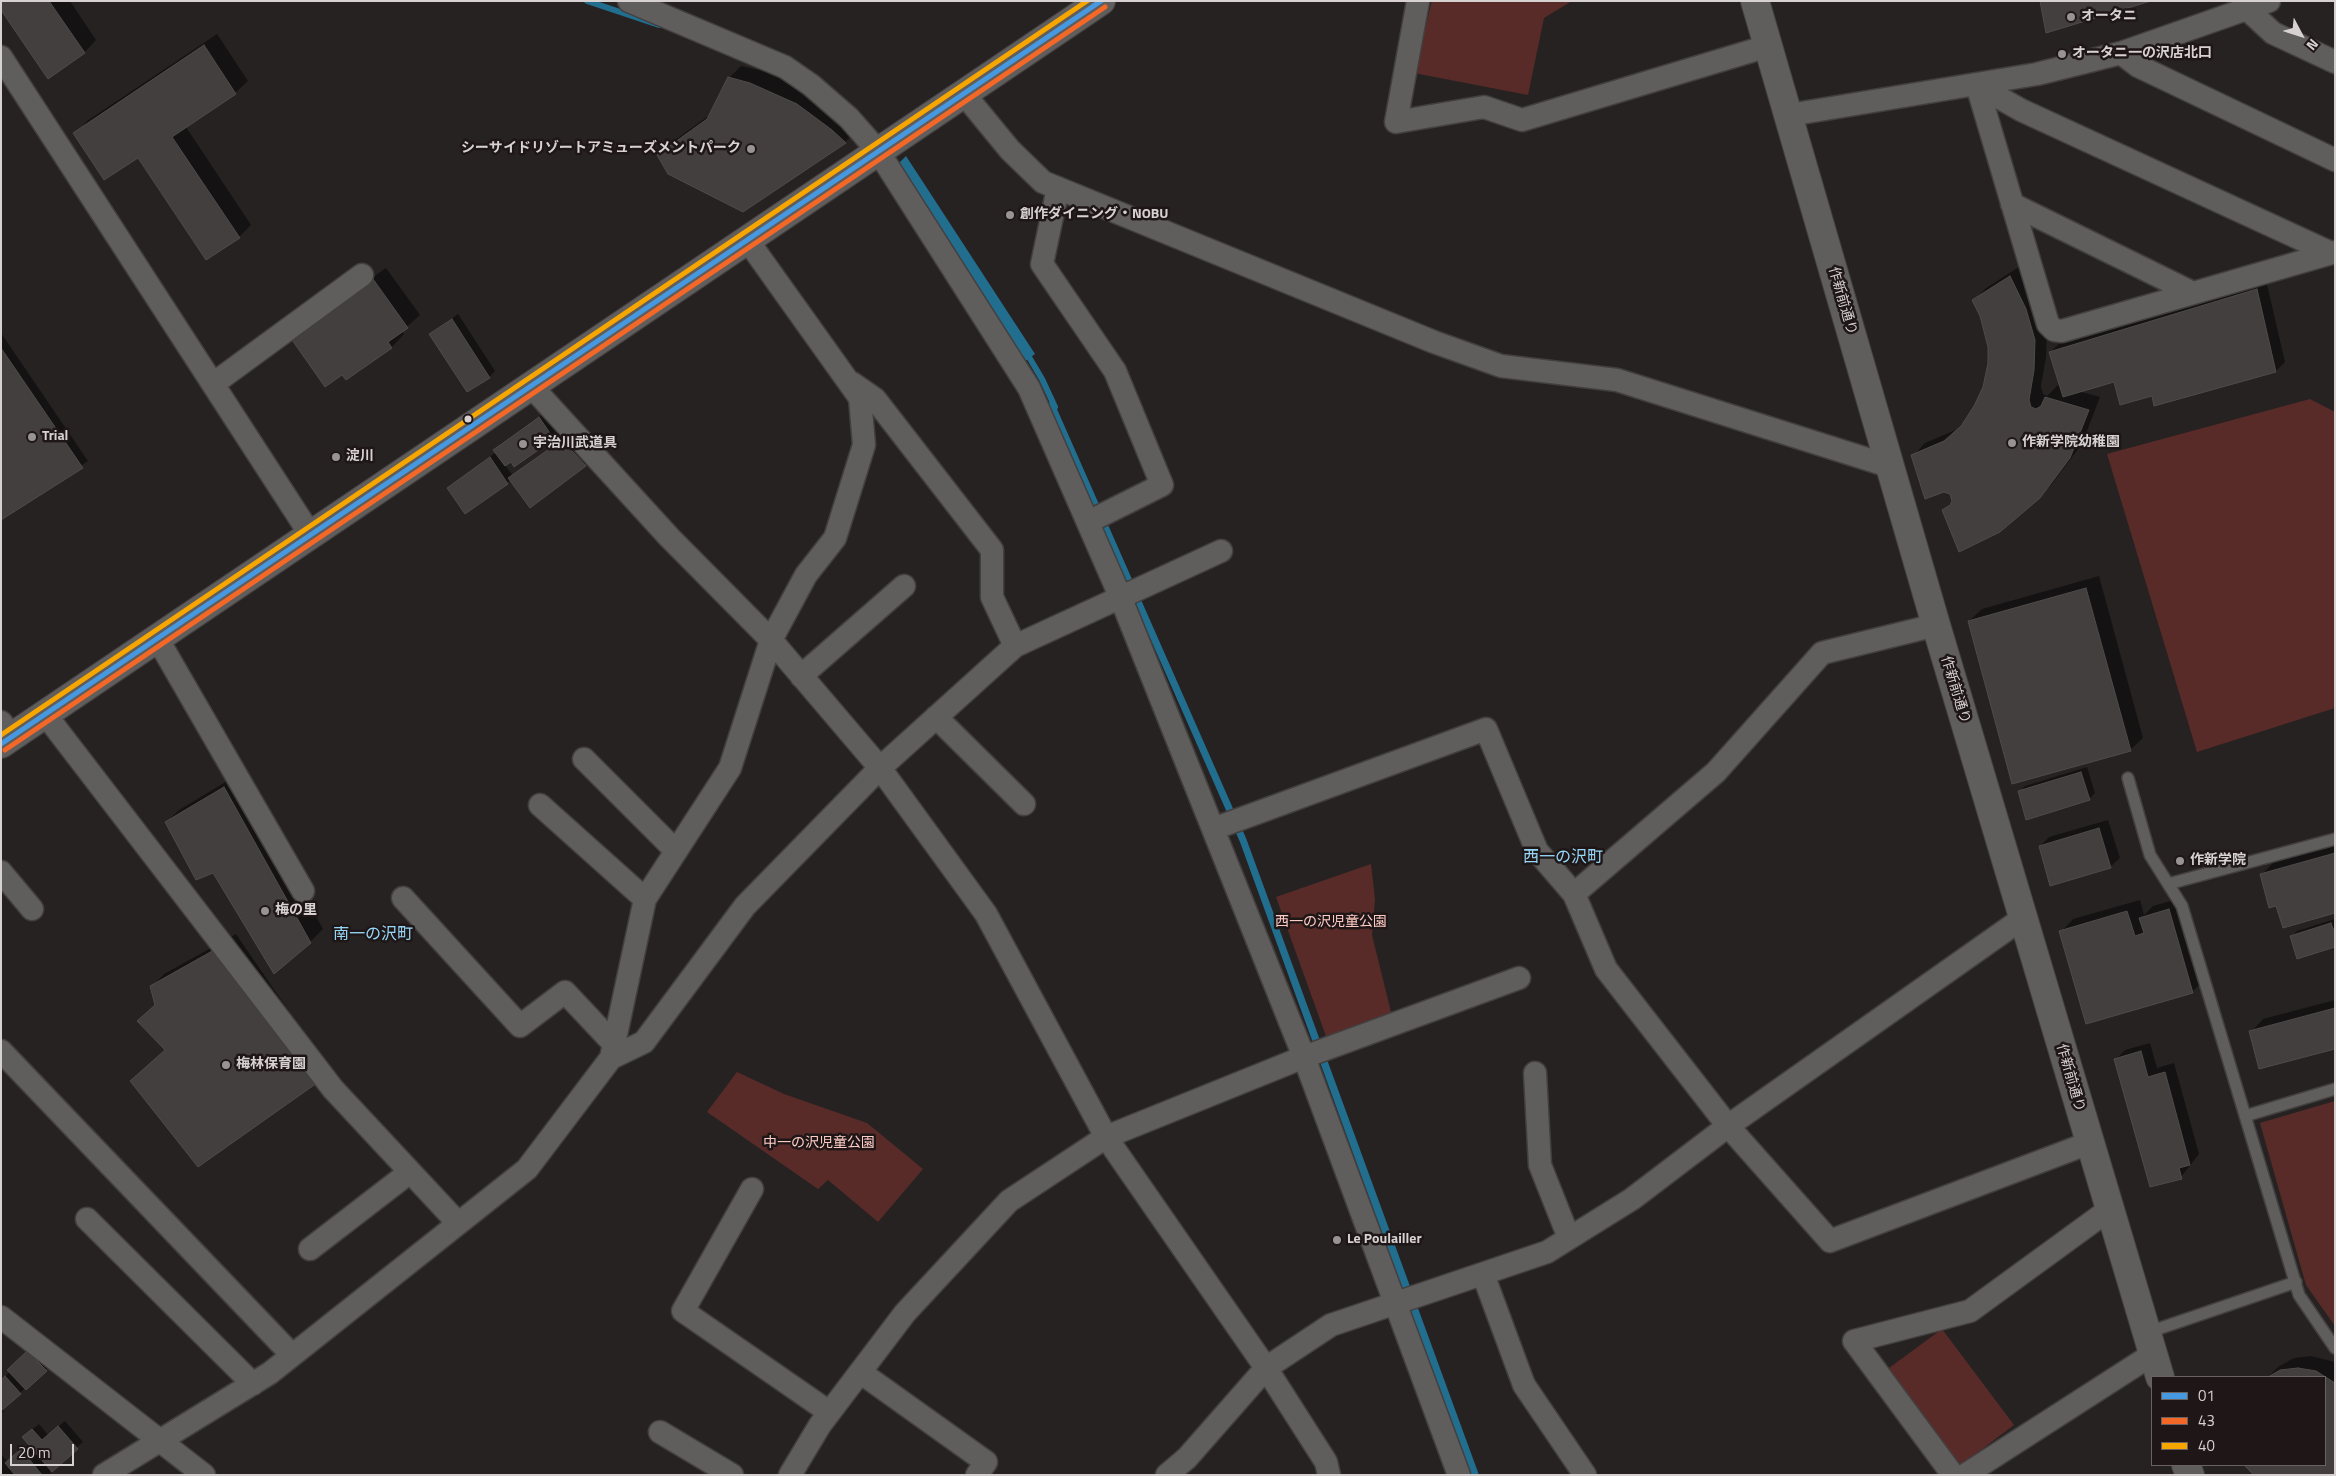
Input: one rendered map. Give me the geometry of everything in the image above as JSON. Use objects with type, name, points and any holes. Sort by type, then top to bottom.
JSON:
[{"type":"street","points":[[629,1],[785,67],[828,99],[849,118],[878,152],[1029,388],[1120,596],[1304,1057],[1459,1475]]},
{"type":"street","points":[[5,735],[45,714],[310,534],[532,387],[1101,1]]},
{"type":"street","points":[[1418,1],[1396,122],[1484,107],[1522,120],[1768,46]]},
{"type":"street","name":"作新前通り","points":[[1755,1],[1936,626],[2153,1355]]},
{"type":"street","points":[[1789,115],[2037,74],[2121,53],[2269,1]]},
{"type":"street","points":[[2247,9],[2273,33],[2335,62]]},
{"type":"street","points":[[2121,53],[2138,66],[2335,160]]},
{"type":"street","points":[[1,57],[310,534]]},
{"type":"street","points":[[1977,85],[2048,324],[2054,330],[2062,331],[2333,253]]},
{"type":"street","points":[[1977,85],[2021,110],[2333,253]]},
{"type":"street","points":[[964,94],[1010,150],[1043,182],[1434,342],[1501,366],[1618,380],[1889,466]]},
{"type":"street","points":[[1058,188],[1042,264],[1115,371],[1162,485],[1088,522]]},
{"type":"street","points":[[2012,204],[2193,293]]},
{"type":"street","points":[[104,1475],[270,1373],[527,1169],[612,1051],[644,899],[730,768],[771,640],[806,575],[835,538],[864,445],[860,398],[748,240]]},
{"type":"street","points":[[213,384],[362,275]]},
{"type":"street","points":[[847,379],[875,399],[992,550],[992,597],[1014,646]]},
{"type":"street","points":[[532,387],[669,537],[771,640],[880,768],[986,914],[1106,1137],[1266,1368],[1326,1462],[1328,1475]]},
{"type":"street","points":[[612,1051],[644,1042],[745,906],[880,768],[1014,646],[1221,551]]},
{"type":"street","points":[[801,676],[904,586]]},
{"type":"street","points":[[1574,894],[1716,772],[1822,653],[1936,626]]},
{"type":"street","points":[[157,638],[303,891]]},
{"type":"street","points":[[45,714],[334,1089],[458,1222]]},
{"type":"street","points":[[936,717],[1024,804]]},
{"type":"street","points":[[1213,828],[1486,728],[1537,851],[1574,894],[1606,969],[1728,1126],[1830,1241],[2089,1143]]},
{"type":"street","points":[[584,759],[676,851]]},
{"type":"street","points":[[540,805],[644,899]]},
{"type":"street","points":[[1,872],[32,910]]},
{"type":"street","points":[[403,898],[520,1026],[565,992],[612,1051]]},
{"type":"street","points":[[1167,1475],[1188,1458],[1266,1368],[1331,1325],[1396,1305],[1547,1252],[1632,1199],[1728,1126],[2023,918]]},
{"type":"street","points":[[790,1475],[829,1412],[906,1313],[1009,1201],[1106,1137],[1304,1057],[1519,978]]},
{"type":"street","points":[[1,1051],[292,1355]]},
{"type":"street","points":[[1535,1073],[1540,1166],[1569,1238]]},
{"type":"street","points":[[310,1249],[410,1172]]},
{"type":"street","points":[[752,1189],[683,1311],[829,1412]]},
{"type":"street","points":[[1953,1475],[1854,1341],[1970,1311],[2110,1209]]},
{"type":"street","points":[[87,1219],[253,1384]]},
{"type":"street","points":[[1483,1274],[1524,1385],[1585,1475]]},
{"type":"street","points":[[1,1317],[204,1475]]},
{"type":"street","points":[[1965,1475],[2153,1355]]},
{"type":"street","points":[[860,1372],[986,1462],[977,1475]]},
{"type":"street","points":[[660,1432],[732,1475]]},
{"type":"lane","points":[[2128,778],[2150,855],[2182,906],[2299,1295],[2335,1348]]},
{"type":"lane","points":[[2168,884],[2335,839]]},
{"type":"lane","points":[[2245,1116],[2335,1089]]},
{"type":"lane","points":[[2153,1355],[2296,1282]]},
{"type":"green space","points":[[1432,1],[1572,1],[1544,18],[1528,95],[1414,73]]},
{"type":"green space","points":[[2310,399],[2335,412],[2335,708],[2197,752],[2107,454]]},
{"type":"green space","name":"西一の沢児童公園","points":[[1371,864],[1375,899],[1372,935],[1392,1016],[1327,1039],[1276,897]]},
{"type":"green space","name":"中一の沢児童公園","points":[[737,1072],[784,1094],[867,1123],[923,1169],[878,1222],[828,1180],[818,1189],[707,1112]]},
{"type":"green space","points":[[2335,1101],[2335,1326],[2306,1285],[2260,1123]]},
{"type":"green space","points":[[1942,1329],[2014,1425],[1957,1468],[1885,1371]]},
{"type":"water","points":[[906,156],[1035,354],[1024,362],[897,165]]},
{"type":"water","points":[[1053,400],[1246,838],[1479,1475],[1470,1475],[1240,842],[1047,404]]},
{"type":"building","points":[[1,1],[49,1],[85,53],[48,79],[1,10]]},
{"type":"building","name":"オータニ","points":[[2040,1],[2151,1],[2046,33]]},
{"type":"building","points":[[204,45],[236,94],[172,137],[240,238],[206,260],[138,158],[104,180],[73,133]]},
{"type":"building","name":"シーサイドリゾートアミューズメントパーク","points":[[728,77],[750,83],[797,104],[846,143],[743,212],[668,174],[657,155],[707,119]]},
{"type":"building","name":"作新学院幼稚園","points":[[2010,276],[2026,309],[2035,340],[2034,370],[2029,400],[2031,407],[2036,409],[2041,406],[2045,397],[2089,410],[2070,458],[2040,498],[2000,532],[1959,552],[1942,510],[1950,505],[1952,501],[1950,494],[1944,492],[1925,499],[1911,455],[1944,441],[1961,426],[1974,406],[1983,387],[1988,363],[1988,347],[1980,316],[1972,300]]},
{"type":"building","points":[[373,279],[408,328],[388,342],[392,348],[346,380],[342,375],[325,387],[290,337]]},
{"type":"building","points":[[2257,289],[2276,372],[2154,406],[2152,396],[2120,405],[2114,382],[2063,397],[2049,352]]},
{"type":"building","points":[[452,319],[490,378],[467,392],[429,334]]},
{"type":"building","name":"Trial","points":[[1,348],[83,468],[1,520]]},
{"type":"building","name":"宇治川武道具","points":[[539,417],[554,439],[514,467],[511,462],[505,466],[493,450]]},
{"type":"building","points":[[562,440],[586,466],[530,508],[508,478]]},
{"type":"building","points":[[490,457],[508,484],[465,514],[447,488]]},
{"type":"building","points":[[2086,588],[2131,751],[2012,784],[1968,621]]},
{"type":"building","points":[[2081,772],[2090,800],[2026,820],[2018,791]]},
{"type":"building","name":"梅の里","points":[[224,787],[311,943],[274,974],[213,873],[196,880],[165,822]]},
{"type":"building","points":[[2099,828],[2111,868],[2050,886],[2039,846]]},
{"type":"building","points":[[2335,853],[2335,913],[2283,928],[2276,906],[2269,908],[2260,874]]},
{"type":"building","points":[[2169,909],[2193,993],[2086,1024],[2059,931],[2127,911],[2135,936],[2144,933],[2139,918]]},
{"type":"building","points":[[2331,923],[2333,929],[2335,928],[2335,947],[2297,959],[2290,936]]},
{"type":"building","name":"梅林保育園","points":[[223,945],[317,1083],[198,1167],[130,1081],[165,1050],[137,1021],[155,1005],[150,986]]},
{"type":"building","points":[[2335,1008],[2335,1049],[2259,1069],[2249,1031]]},
{"type":"building","points":[[2141,1051],[2148,1077],[2165,1072],[2190,1165],[2179,1168],[2182,1179],[2150,1187],[2114,1059]]},
{"type":"building","points":[[27,1351],[47,1371],[26,1390],[7,1370]]},
{"type":"building","points":[[2298,1368],[2316,1371],[2324,1376],[2270,1376],[2280,1370]]},
{"type":"building","points":[[5,1376],[21,1394],[1,1411],[1,1380]]},
{"type":"building","points":[[2326,1377],[2335,1383],[2335,1475],[2254,1475],[2245,1466],[2326,1466]]},
{"type":"building","points":[[58,1426],[78,1449],[52,1472],[22,1437],[32,1429],[42,1440]]},
{"type":"building","points":[[21,1449],[42,1475],[15,1475],[5,1463]]},
{"type":"waterway","points":[[587,1],[659,25]]},
{"type":"waterway","points":[[1026,352],[1042,379],[1055,407]]},
{"type":"transit line","name":"40","points":[[1,735],[1087,1]]},
{"type":"transit line","name":"01","points":[[1,744],[1101,1]]},
{"type":"transit line","name":"43","points":[[5,750],[1105,7]]},
{"type":"place","name":"オータニ","points":[[2071,17]]},
{"type":"place","name":"オータニ一の沢店北口","points":[[2062,54]]},
{"type":"place","name":"シーサイドリゾートアミューズメントパーク","points":[[751,149]]},
{"type":"place","name":"創作ダイニング・NOBU","points":[[1010,215]]},
{"type":"place","name":"Trial","points":[[32,437]]},
{"type":"place","name":"作新学院幼稚園","points":[[2012,443]]},
{"type":"place","name":"宇治川武道具","points":[[523,444]]},
{"type":"place","name":"淀川","points":[[336,457]]},
{"type":"place","name":"作新学院","points":[[2180,861]]},
{"type":"place","name":"梅の里","points":[[265,911]]},
{"type":"place","name":"梅林保育園","points":[[226,1065]]},
{"type":"place","name":"Le Poulailler","points":[[1337,1240]]},
{"type":"district","name":"西一の沢町","points":[[1563,858]]},
{"type":"district","name":"南一の沢町","points":[[373,935]]}]
